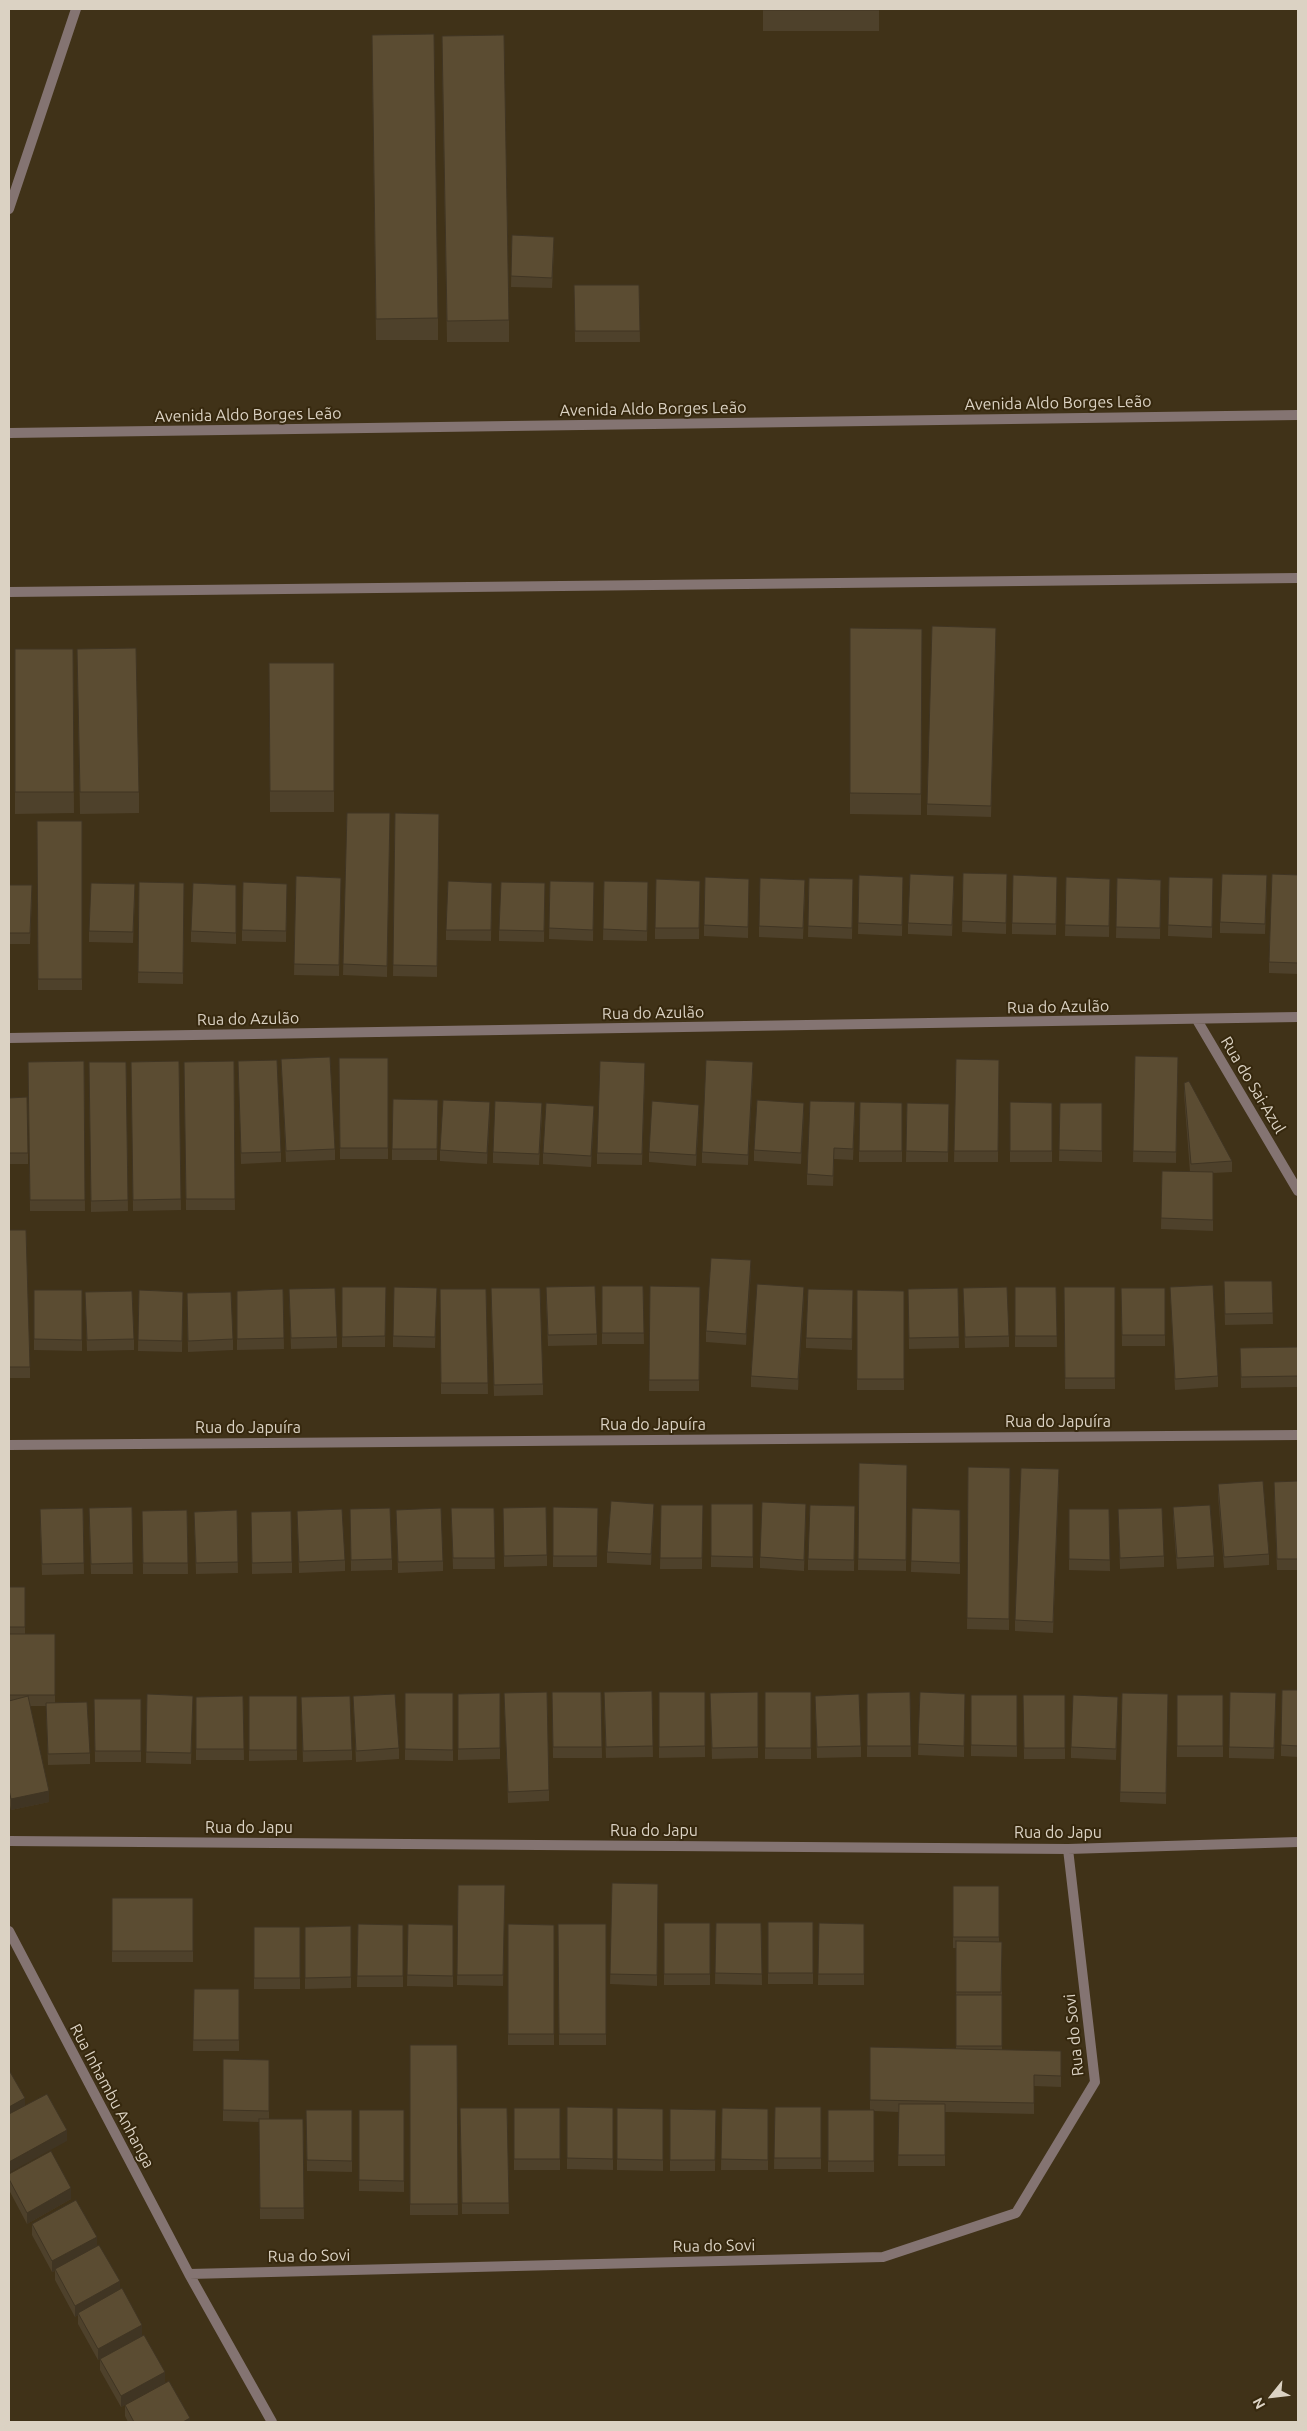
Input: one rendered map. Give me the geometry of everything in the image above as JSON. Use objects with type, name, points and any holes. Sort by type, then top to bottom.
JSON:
[{"type":"street","points":[[9,209],[76,9]]},
{"type":"street","name":"Avenida Aldo Borges Leão","points":[[9,433],[1298,415]]},
{"type":"street","points":[[9,592],[1298,578]]},
{"type":"street","name":"Rua do Azulão","points":[[9,1038],[1298,1017]]},
{"type":"street","name":"Rua do Sai-Azul","points":[[1197,1020],[1298,1191]]},
{"type":"street","name":"Rua do Japuíra","points":[[9,1445],[1298,1435]]},
{"type":"street","name":"Rua do Japu","points":[[9,1841],[1068,1849],[1298,1842]]},
{"type":"street","name":"Rua do Sovi","points":[[189,2274],[883,2257],[1016,2213],[1095,2082],[1068,1849]]},
{"type":"street","name":"Rua Inhambu Anhanga","points":[[9,1931],[189,2274]]},
{"type":"street","points":[[189,2274],[272,2422]]},
{"type":"building","points":[[879,9],[879,10],[763,10]]},
{"type":"building","points":[[434,34],[438,318],[376,319],[372,35]]},
{"type":"building","points":[[504,35],[509,320],[447,321],[442,36]]},
{"type":"building","points":[[512,235],[554,237],[552,278],[511,276]]},
{"type":"building","points":[[574,285],[639,285],[640,331],[575,331]]},
{"type":"building","points":[[932,626],[996,628],[991,806],[927,804]]},
{"type":"building","points":[[850,628],[922,629],[921,794],[850,793]]},
{"type":"building","points":[[136,648],[139,792],[80,792],[77,649]]},
{"type":"building","points":[[15,649],[73,649],[74,792],[15,792]]},
{"type":"building","points":[[269,663],[334,663],[334,791],[270,791]]},
{"type":"building","points":[[347,813],[390,813],[387,966],[343,964]]},
{"type":"building","points":[[395,813],[439,814],[437,966],[393,965]]},
{"type":"building","points":[[37,821],[82,821],[82,979],[38,979]]},
{"type":"building","points":[[963,873],[1007,874],[1006,923],[962,921]]},
{"type":"building","points":[[910,874],[954,876],[952,925],[908,923]]},
{"type":"building","points":[[1222,874],[1267,875],[1265,924],[1220,922]]},
{"type":"building","points":[[1272,874],[1298,875],[1298,963],[1269,962]]},
{"type":"building","points":[[859,875],[903,877],[902,925],[858,923]]},
{"type":"building","points":[[1013,875],[1057,877],[1056,924],[1012,923]]},
{"type":"building","points":[[296,876],[341,878],[339,965],[294,964]]},
{"type":"building","points":[[705,877],[749,879],[748,927],[704,925]]},
{"type":"building","points":[[1066,877],[1110,879],[1109,926],[1065,925]]},
{"type":"building","points":[[1169,877],[1213,878],[1212,927],[1168,925]]},
{"type":"building","points":[[760,878],[805,880],[803,928],[759,926]]},
{"type":"building","points":[[809,878],[853,879],[852,928],[808,926]]},
{"type":"building","points":[[1117,878],[1161,880],[1160,928],[1116,927]]},
{"type":"building","points":[[656,879],[700,881],[699,928],[655,928]]},
{"type":"building","points":[[448,881],[492,883],[491,930],[446,930]]},
{"type":"building","points":[[550,881],[594,882],[593,930],[549,928]]},
{"type":"building","points":[[604,881],[648,882],[647,931],[603,929]]},
{"type":"building","points":[[139,882],[184,883],[183,973],[138,972]]},
{"type":"building","points":[[243,882],[287,884],[286,931],[242,930]]},
{"type":"building","points":[[501,882],[545,883],[544,931],[499,930]]},
{"type":"building","points":[[91,883],[135,884],[133,932],[89,931]]},
{"type":"building","points":[[193,883],[236,885],[236,933],[191,931]]},
{"type":"building","points":[[9,885],[32,885],[30,933],[9,933]]},
{"type":"building","points":[[1135,1056],[1178,1057],[1176,1152],[1133,1151]]},
{"type":"building","points":[[330,1057],[335,1149],[286,1151],[281,1059]]},
{"type":"building","points":[[339,1058],[388,1058],[388,1148],[340,1148]]},
{"type":"building","points":[[956,1059],[999,1060],[998,1151],[954,1151]]},
{"type":"building","points":[[277,1060],[281,1152],[241,1153],[238,1061]]},
{"type":"building","points":[[706,1060],[753,1062],[748,1155],[702,1152]]},
{"type":"building","points":[[84,1061],[85,1200],[30,1200],[28,1062]]},
{"type":"building","points":[[179,1061],[181,1199],[133,1200],[131,1062]]},
{"type":"building","points":[[234,1061],[235,1199],[186,1199],[184,1062]]},
{"type":"building","points":[[600,1061],[645,1063],[642,1154],[597,1153]]},
{"type":"building","points":[[89,1062],[126,1062],[128,1200],[91,1201]]},
{"type":"building","points":[[1189,1081],[1232,1161],[1191,1164],[1184,1083]]},
{"type":"building","points":[[27,1097],[28,1153],[9,1153],[9,1098]]},
{"type":"building","points":[[393,1099],[438,1100],[437,1149],[392,1149]]},
{"type":"building","points":[[443,1100],[490,1102],[487,1153],[440,1150]]},
{"type":"building","points":[[757,1100],[804,1103],[801,1153],[754,1150]]},
{"type":"building","points":[[495,1101],[542,1103],[539,1154],[493,1152]]},
{"type":"building","points":[[652,1101],[699,1105],[696,1155],[649,1152]]},
{"type":"building","points":[[810,1101],[855,1102],[853,1149],[834,1148],[833,1176],[807,1174]]},
{"type":"building","points":[[860,1102],[902,1103],[902,1151],[859,1151]]},
{"type":"building","points":[[1010,1102],[1052,1103],[1052,1151],[1010,1151]]},
{"type":"building","points":[[546,1103],[594,1106],[591,1156],[543,1153]]},
{"type":"building","points":[[907,1103],[949,1104],[948,1152],[906,1151]]},
{"type":"building","points":[[1060,1103],[1102,1103],[1102,1151],[1059,1150]]},
{"type":"building","points":[[1162,1171],[1213,1172],[1213,1220],[1161,1218]]},
{"type":"building","points":[[9,1230],[26,1230],[30,1367],[9,1367]]},
{"type":"building","points":[[711,1258],[751,1260],[746,1334],[706,1331]]},
{"type":"building","points":[[1224,1281],[1272,1281],[1273,1313],[1225,1314]]},
{"type":"building","points":[[757,1284],[804,1287],[798,1379],[751,1376]]},
{"type":"building","points":[[1213,1285],[1218,1376],[1175,1379],[1170,1287]]},
{"type":"building","points":[[595,1286],[597,1334],[548,1335],[546,1287]]},
{"type":"building","points":[[602,1286],[643,1286],[644,1333],[602,1333]]},
{"type":"building","points":[[650,1286],[700,1287],[699,1380],[649,1380]]},
{"type":"building","points":[[342,1287],[386,1287],[385,1336],[342,1337]]},
{"type":"building","points":[[394,1287],[437,1288],[435,1337],[393,1336]]},
{"type":"building","points":[[1007,1287],[1009,1336],[965,1337],[963,1288]]},
{"type":"building","points":[[1015,1287],[1056,1287],[1057,1336],[1015,1336]]},
{"type":"building","points":[[1064,1287],[1115,1287],[1115,1378],[1065,1378]]},
{"type":"building","points":[[335,1288],[337,1337],[291,1338],[289,1289]]},
{"type":"building","points":[[491,1288],[540,1288],[543,1384],[494,1385]]},
{"type":"building","points":[[958,1288],[959,1337],[909,1338],[908,1289]]},
{"type":"building","points":[[1121,1288],[1165,1288],[1165,1335],[1122,1335]]},
{"type":"building","points":[[283,1289],[284,1338],[237,1339],[237,1291]]},
{"type":"building","points":[[440,1289],[486,1289],[488,1383],[441,1383]]},
{"type":"building","points":[[808,1289],[853,1290],[852,1339],[806,1338]]},
{"type":"building","points":[[34,1290],[82,1290],[82,1340],[34,1339]]},
{"type":"building","points":[[139,1290],[183,1292],[182,1341],[138,1340]]},
{"type":"building","points":[[857,1290],[904,1291],[904,1379],[857,1379]]},
{"type":"building","points":[[132,1291],[134,1339],[87,1340],[85,1292]]},
{"type":"building","points":[[231,1292],[233,1339],[188,1341],[187,1293]]},
{"type":"building","points":[[1298,1347],[1298,1376],[1241,1377],[1240,1348]]},
{"type":"building","points":[[859,1463],[907,1465],[906,1560],[858,1559]]},
{"type":"building","points":[[968,1467],[1010,1468],[1009,1619],[967,1618]]},
{"type":"building","points":[[1021,1468],[1059,1469],[1053,1622],[1015,1620]]},
{"type":"building","points":[[1263,1481],[1269,1554],[1224,1557],[1218,1484]]},
{"type":"building","points":[[1298,1481],[1298,1559],[1277,1559],[1274,1482]]},
{"type":"building","points":[[611,1501],[654,1504],[651,1554],[607,1552]]},
{"type":"building","points":[[762,1502],[806,1504],[804,1560],[760,1557]]},
{"type":"building","points":[[711,1504],[753,1504],[753,1557],[711,1556]]},
{"type":"building","points":[[661,1505],[703,1505],[702,1558],[660,1558]]},
{"type":"building","points":[[810,1505],[855,1506],[854,1560],[808,1559]]},
{"type":"building","points":[[1210,1505],[1214,1556],[1177,1558],[1173,1507]]},
{"type":"building","points":[[132,1507],[133,1563],[91,1564],[89,1508]]},
{"type":"building","points":[[546,1507],[547,1555],[504,1556],[503,1508]]},
{"type":"building","points":[[553,1507],[598,1508],[597,1556],[553,1556]]},
{"type":"building","points":[[83,1508],[84,1563],[42,1564],[40,1509]]},
{"type":"building","points":[[390,1508],[392,1559],[351,1560],[350,1509]]},
{"type":"building","points":[[441,1508],[443,1561],[398,1562],[396,1510]]},
{"type":"building","points":[[451,1508],[494,1508],[495,1558],[453,1558]]},
{"type":"building","points":[[912,1508],[960,1510],[960,1563],[911,1561]]},
{"type":"building","points":[[1162,1508],[1164,1556],[1120,1558],[1118,1509]]},
{"type":"building","points":[[342,1509],[345,1560],[299,1562],[297,1511]]},
{"type":"building","points":[[1069,1509],[1109,1509],[1110,1560],[1069,1559]]},
{"type":"building","points":[[187,1510],[188,1563],[143,1563],[142,1511]]},
{"type":"building","points":[[237,1510],[238,1562],[196,1563],[194,1512]]},
{"type":"building","points":[[291,1511],[292,1562],[252,1563],[251,1512]]},
{"type":"building","points":[[9,1587],[25,1587],[25,1627],[9,1627]]},
{"type":"building","points":[[9,1634],[55,1634],[55,1695],[9,1695]]},
{"type":"building","points":[[1282,1690],[1298,1690],[1298,1746],[1281,1745]]},
{"type":"building","points":[[652,1691],[653,1746],[606,1747],[604,1692]]},
{"type":"building","points":[[547,1692],[549,1790],[508,1792],[504,1693]]},
{"type":"building","points":[[552,1692],[601,1692],[602,1747],[553,1747]]},
{"type":"building","points":[[659,1692],[705,1692],[705,1746],[659,1747]]},
{"type":"building","points":[[758,1692],[758,1747],[712,1748],[710,1693]]},
{"type":"building","points":[[765,1692],[811,1692],[811,1748],[765,1748]]},
{"type":"building","points":[[910,1692],[911,1746],[867,1746],[867,1693]]},
{"type":"building","points":[[920,1692],[965,1694],[964,1746],[918,1744]]},
{"type":"building","points":[[1230,1692],[1276,1693],[1274,1748],[1229,1747]]},
{"type":"building","points":[[405,1693],[453,1693],[453,1750],[405,1749]]},
{"type":"building","points":[[500,1693],[500,1748],[458,1749],[458,1694]]},
{"type":"building","points":[[1122,1693],[1168,1694],[1166,1793],[1120,1792]]},
{"type":"building","points":[[147,1694],[193,1696],[191,1753],[146,1752]]},
{"type":"building","points":[[395,1694],[399,1748],[356,1751],[353,1696]]},
{"type":"building","points":[[859,1694],[861,1746],[817,1747],[815,1696]]},
{"type":"building","points":[[971,1695],[1017,1695],[1017,1746],[971,1745]]},
{"type":"building","points":[[1023,1695],[1065,1695],[1065,1748],[1024,1748]]},
{"type":"building","points":[[1073,1695],[1118,1697],[1116,1749],[1071,1747]]},
{"type":"building","points":[[1177,1695],[1223,1695],[1223,1746],[1177,1746]]},
{"type":"building","points":[[28,1696],[49,1791],[11,1799],[9,1790],[9,1701]]},
{"type":"building","points":[[243,1696],[244,1749],[196,1749],[196,1697]]},
{"type":"building","points":[[249,1696],[297,1696],[297,1750],[249,1750]]},
{"type":"building","points":[[350,1696],[352,1750],[303,1751],[301,1697]]},
{"type":"building","points":[[94,1699],[141,1699],[141,1751],[95,1751]]},
{"type":"building","points":[[87,1702],[90,1753],[48,1754],[46,1703]]},
{"type":"building","points":[[612,1883],[658,1884],[657,1975],[610,1974]]},
{"type":"building","points":[[458,1885],[505,1885],[503,1975],[457,1975]]},
{"type":"building","points":[[953,1886],[999,1886],[999,1937],[953,1937]]},
{"type":"building","points":[[112,1898],[193,1898],[193,1951],[112,1951]]},
{"type":"building","points":[[768,1922],[813,1922],[813,1973],[768,1973]]},
{"type":"building","points":[[664,1923],[710,1923],[710,1974],[664,1974]]},
{"type":"building","points":[[716,1923],[761,1923],[762,1974],[715,1973]]},
{"type":"building","points":[[819,1923],[864,1924],[864,1974],[818,1974]]},
{"type":"building","points":[[358,1924],[403,1925],[403,1976],[357,1976]]},
{"type":"building","points":[[408,1924],[453,1925],[453,1976],[407,1975]]},
{"type":"building","points":[[508,1924],[554,1925],[554,2034],[508,2034]]},
{"type":"building","points":[[558,1924],[606,1924],[606,2034],[559,2034]]},
{"type":"building","points":[[351,1926],[351,1977],[305,1978],[305,1927]]},
{"type":"building","points":[[254,1927],[300,1927],[300,1978],[254,1978]]},
{"type":"building","points":[[956,1941],[1002,1942],[1001,1992],[956,1992]]},
{"type":"building","points":[[194,1989],[239,1989],[239,2040],[193,2040]]},
{"type":"building","points":[[956,1995],[1002,1995],[1002,2046],[956,2046]]},
{"type":"building","points":[[410,2045],[457,2045],[458,2204],[410,2204]]},
{"type":"building","points":[[870,2047],[1061,2051],[1061,2076],[1034,2075],[1034,2103],[870,2100]]},
{"type":"building","points":[[223,2059],[269,2060],[269,2111],[223,2110]]},
{"type":"building","points":[[9,2070],[25,2098],[9,2107]]},
{"type":"building","points":[[47,2094],[67,2130],[9,2162],[9,2114]]},
{"type":"building","points":[[899,2104],[945,2104],[945,2155],[898,2155]]},
{"type":"building","points":[[567,2107],[613,2108],[613,2159],[567,2158]]},
{"type":"building","points":[[775,2107],[821,2107],[821,2158],[774,2158]]},
{"type":"building","points":[[460,2108],[507,2108],[509,2203],[462,2203]]},
{"type":"building","points":[[514,2108],[560,2108],[560,2159],[514,2159]]},
{"type":"building","points":[[617,2108],[663,2109],[663,2160],[617,2159]]},
{"type":"building","points":[[722,2108],[768,2109],[768,2160],[721,2159]]},
{"type":"building","points":[[670,2109],[716,2110],[715,2160],[670,2160]]},
{"type":"building","points":[[306,2110],[352,2110],[352,2161],[307,2160]]},
{"type":"building","points":[[359,2110],[404,2110],[404,2181],[359,2180]]},
{"type":"building","points":[[828,2110],[874,2110],[874,2161],[828,2161]]},
{"type":"building","points":[[259,2119],[303,2119],[304,2208],[260,2208]]},
{"type":"building","points":[[51,2151],[71,2188],[27,2213],[9,2179],[9,2174]]},
{"type":"building","points":[[76,2200],[97,2237],[52,2261],[32,2224]]},
{"type":"building","points":[[99,2245],[120,2281],[75,2306],[55,2269]]},
{"type":"building","points":[[122,2288],[142,2325],[98,2349],[78,2313]]},
{"type":"building","points":[[144,2335],[165,2372],[121,2396],[100,2359]]},
{"type":"building","points":[[169,2381],[190,2418],[183,2422],[134,2422],[125,2405]]}]
